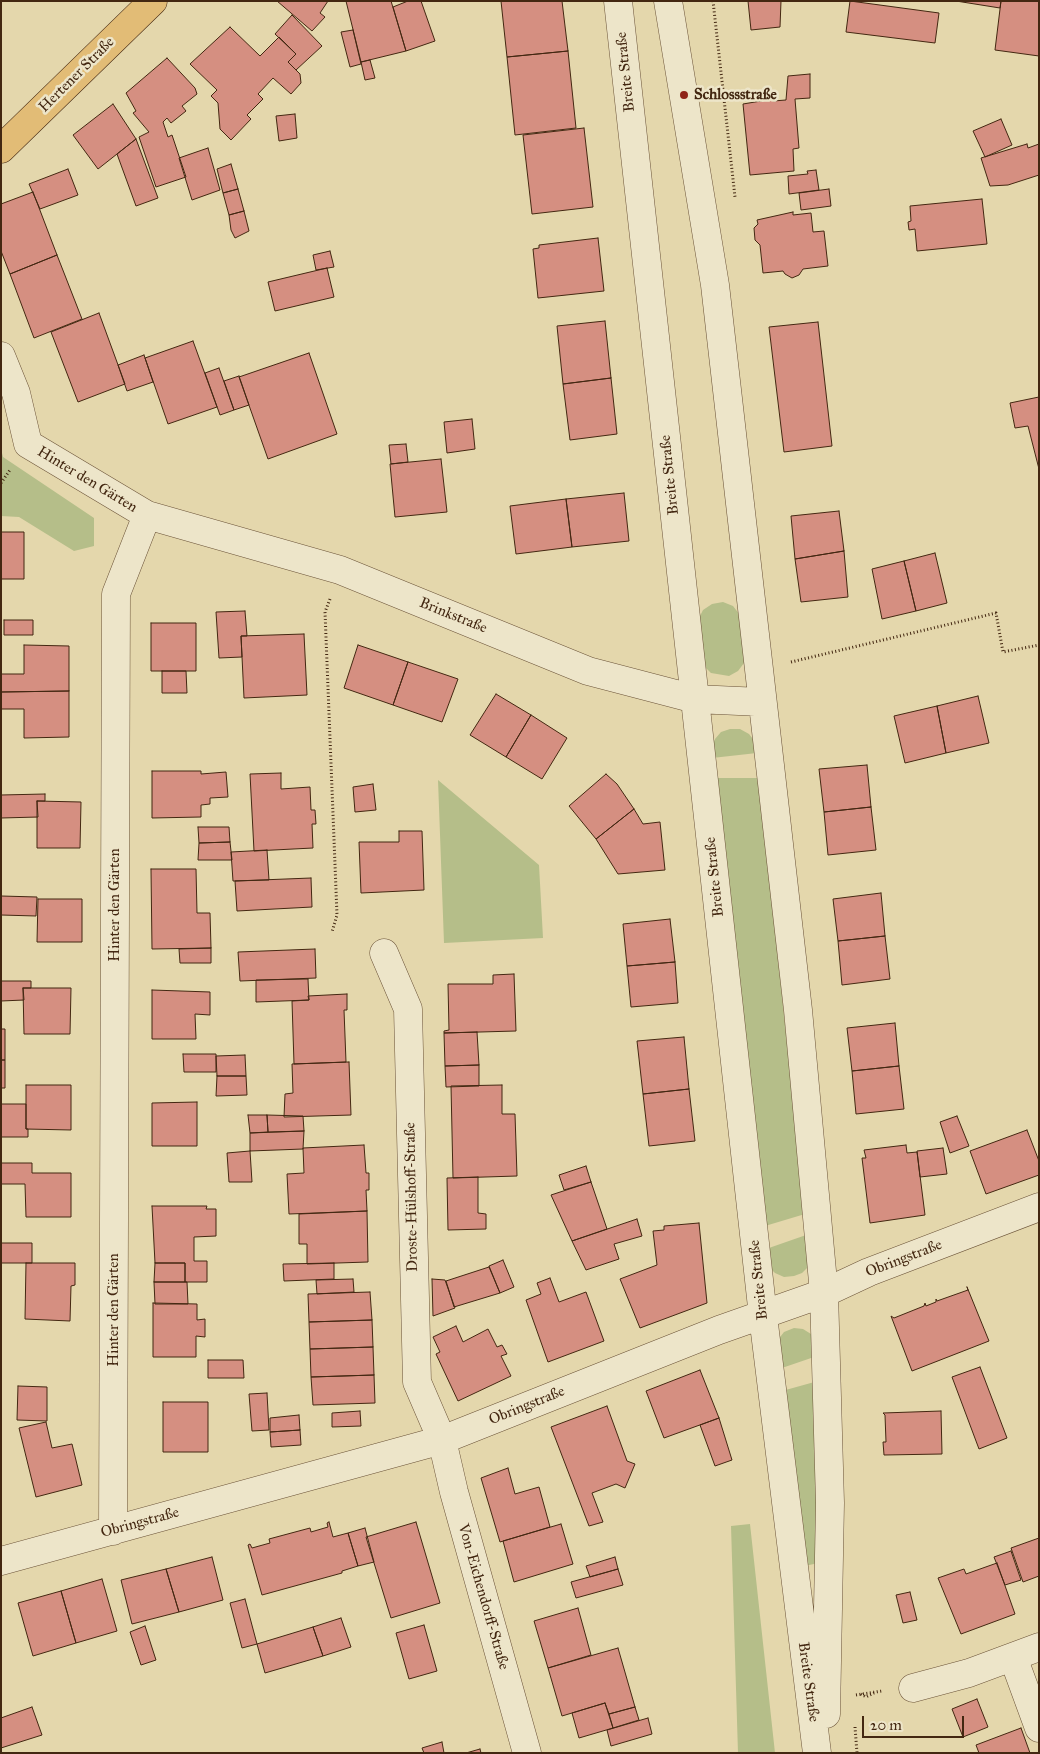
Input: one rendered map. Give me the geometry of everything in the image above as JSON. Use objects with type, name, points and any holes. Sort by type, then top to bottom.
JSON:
[{"type":"main road","name":"Hertener Straße","points":[[1,148],[153,1]]},
{"type":"street","name":"Breite Straße","points":[[618,1],[762,1316],[817,1753]]},
{"type":"street","name":"Breite Straße","points":[[668,1],[715,285],[761,702],[798,1010],[824,1293],[830,1503],[826,1753]]},
{"type":"street","name":"Hinter den Gärten","points":[[1,356],[16,393],[28,444],[147,515],[116,594],[113,1531]]},
{"type":"street","name":"Brinkstraße","points":[[147,515],[340,570],[588,671],[695,699],[761,702]]},
{"type":"street","name":"Droste-Hülshoff-Straße","points":[[384,953],[408,1010],[417,1382],[442,1440]]},
{"type":"street","name":"Obringstraße","points":[[1,1561],[442,1440],[738,1322],[762,1316],[824,1293],[869,1272],[1039,1207]]},
{"type":"street","name":"Von-Eichendorff-Straße","points":[[442,1440],[454,1492],[527,1753]]},
{"type":"street","points":[[913,1688],[1039,1647]]},
{"type":"street","points":[[1013,1657],[1039,1728]]},
{"type":"path","points":[[332,932],[337,915],[325,612],[340,570]]},
{"type":"path","points":[[784,663],[996,613],[1003,652],[1039,644]]},
{"type":"green space","points":[[1,449],[3,457],[94,518],[94,546],[74,551],[19,517],[1,516]]},
{"type":"green space","points":[[723,602],[733,606],[740,615],[746,653],[744,663],[738,671],[729,676],[711,673],[705,667],[698,620],[703,610],[712,604]]},
{"type":"green space","points":[[730,729],[740,729],[749,734],[756,743],[757,753],[712,758],[711,748],[715,739],[721,732]]},
{"type":"green space","points":[[715,778],[759,778],[805,1214],[765,1226]]},
{"type":"green space","points":[[438,780],[539,865],[543,938],[444,943]]},
{"type":"green space","points":[[809,1234],[809,1266],[802,1273],[784,1277],[775,1273],[768,1266],[766,1249]]},
{"type":"green space","points":[[794,1328],[803,1329],[811,1334],[816,1343],[817,1356],[779,1369],[777,1341],[784,1332]]},
{"type":"green space","points":[[818,1381],[819,1563],[799,1567],[782,1391]]},
{"type":"green space","points":[[750,1524],[775,1753],[738,1753],[731,1526]]},
{"type":"building","points":[[277,1],[328,1],[320,13],[325,17],[312,31]]},
{"type":"building","points":[[346,1],[391,1],[406,51],[361,62]]},
{"type":"building","points":[[408,1],[421,1],[435,41],[406,51],[393,7]]},
{"type":"building","points":[[501,1],[562,1],[568,51],[507,57]]},
{"type":"building","points":[[748,1],[781,1],[780,27],[751,30]]},
{"type":"building","points":[[850,1],[939,13],[935,43],[846,32]]},
{"type":"building","points":[[956,1],[1001,1],[1000,8]]},
{"type":"building","points":[[1001,1],[1039,1],[1039,56],[995,50]]},
{"type":"building","points":[[292,15],[322,46],[296,70],[288,62],[296,54],[275,34]]},
{"type":"building","points":[[230,27],[260,56],[279,37],[296,54],[288,62],[300,74],[301,83],[291,94],[273,78],[258,94],[263,99],[247,115],[251,119],[231,140],[220,129],[218,103],[211,96],[217,90],[190,64]]},
{"type":"building","points":[[353,30],[361,64],[350,67],[341,32]]},
{"type":"building","points":[[568,51],[576,128],[515,135],[507,57]]},
{"type":"building","points":[[167,58],[195,88],[197,94],[182,106],[186,111],[171,123],[167,118],[163,122],[168,137],[172,135],[186,177],[156,187],[139,137],[149,132],[133,113],[136,111],[126,93]]},
{"type":"building","points":[[370,60],[375,78],[365,80],[361,62]]},
{"type":"building","points":[[810,74],[810,98],[795,99],[799,148],[793,149],[794,171],[750,175],[743,104],[773,99],[773,101],[786,100],[788,76]]},
{"type":"building","points":[[113,104],[136,139],[98,169],[73,135]]},
{"type":"building","points":[[295,114],[297,138],[279,141],[276,116]]},
{"type":"building","points":[[1001,119],[1012,145],[985,157],[973,131]]},
{"type":"building","points":[[584,128],[593,207],[532,214],[523,135]]},
{"type":"building","points":[[136,139],[158,198],[136,206],[117,154]]},
{"type":"building","points":[[1027,144],[1028,148],[1039,144],[1039,175],[1008,185],[990,186],[981,158]]},
{"type":"building","points":[[208,148],[220,190],[192,200],[179,158]]},
{"type":"building","points":[[231,164],[238,189],[223,193],[217,169]]},
{"type":"building","points":[[68,169],[78,195],[40,209],[29,184]]},
{"type":"building","points":[[816,170],[819,190],[789,194],[788,176],[808,174],[807,171]]},
{"type":"building","points":[[238,189],[244,211],[229,215],[223,193]]},
{"type":"building","points":[[829,189],[831,206],[801,210],[799,193]]},
{"type":"building","points":[[33,192],[57,255],[10,274],[1,251],[1,204]]},
{"type":"building","points":[[982,199],[987,244],[917,251],[915,229],[909,230],[908,222],[911,221],[910,206]]},
{"type":"building","points":[[244,211],[249,231],[235,238],[231,230],[229,215]]},
{"type":"building","points":[[793,212],[793,215],[811,213],[813,232],[824,231],[828,266],[803,269],[799,275],[792,278],[783,271],[763,273],[760,245],[755,240],[754,228],[758,224],[757,220]]},
{"type":"building","points":[[598,238],[604,291],[538,298],[533,249],[539,248],[539,245]]},
{"type":"building","points":[[330,251],[334,267],[316,270],[313,255]]},
{"type":"building","points":[[57,255],[82,319],[34,338],[10,274]]},
{"type":"building","points":[[327,268],[334,297],[275,311],[268,282]]},
{"type":"building","points":[[99,313],[125,384],[78,402],[51,332]]},
{"type":"building","points":[[605,321],[611,378],[563,384],[557,326]]},
{"type":"building","points":[[818,322],[832,446],[784,452],[769,327]]},
{"type":"building","points":[[193,341],[217,407],[168,424],[145,358]]},
{"type":"building","points":[[309,353],[337,434],[268,459],[239,377]]},
{"type":"building","points":[[144,355],[153,382],[127,391],[118,365]]},
{"type":"building","points":[[219,368],[234,410],[220,415],[205,373]]},
{"type":"building","points":[[239,376],[249,405],[234,410],[224,381]]},
{"type":"building","points":[[611,378],[617,434],[570,440],[563,384]]},
{"type":"building","points":[[1039,397],[1039,469],[1028,426],[1015,428],[1010,403]]},
{"type":"building","points":[[472,419],[475,449],[447,453],[444,422]]},
{"type":"building","points":[[406,444],[408,462],[391,464],[389,445]]},
{"type":"building","points":[[441,459],[447,512],[395,517],[390,464]]},
{"type":"building","points":[[624,493],[629,541],[572,547],[566,499]]},
{"type":"building","points":[[566,499],[572,547],[516,554],[510,506]]},
{"type":"building","points":[[839,511],[844,551],[795,559],[791,516]]},
{"type":"building","points":[[1,532],[24,532],[24,579],[1,579]]},
{"type":"building","points":[[844,551],[848,597],[801,602],[795,559]]},
{"type":"building","points":[[935,553],[947,603],[916,611],[904,561]]},
{"type":"building","points":[[904,561],[916,611],[882,619],[872,569]]},
{"type":"building","points":[[245,611],[247,636],[241,636],[242,657],[219,658],[216,612]]},
{"type":"building","points":[[4,620],[33,620],[33,635],[4,635]]},
{"type":"building","points":[[151,623],[196,623],[196,671],[151,671]]},
{"type":"building","points":[[304,634],[307,695],[244,698],[241,636]]},
{"type":"building","points":[[24,645],[69,646],[69,691],[1,692],[1,674],[24,674]]},
{"type":"building","points":[[358,645],[408,662],[393,705],[344,688]]},
{"type":"building","points":[[408,662],[458,679],[442,722],[393,705]]},
{"type":"building","points":[[162,671],[186,671],[187,693],[162,693]]},
{"type":"building","points":[[69,691],[69,737],[24,738],[24,709],[1,709],[1,692]]},
{"type":"building","points":[[496,694],[531,715],[506,757],[470,735]]},
{"type":"building","points":[[978,696],[989,743],[946,753],[937,706]]},
{"type":"building","points":[[937,706],[946,753],[905,763],[894,716]]},
{"type":"building","points":[[531,715],[567,738],[542,779],[506,757]]},
{"type":"building","points":[[867,765],[871,807],[824,812],[819,769]]},
{"type":"building","points":[[152,771],[201,771],[201,774],[226,772],[228,797],[210,798],[210,804],[201,805],[201,817],[152,818]]},
{"type":"building","points":[[281,773],[281,789],[310,787],[311,810],[315,810],[316,824],[312,824],[313,848],[254,851],[250,774]]},
{"type":"building","points":[[606,774],[617,784],[634,809],[596,839],[569,806]]},
{"type":"building","points":[[373,784],[376,810],[355,812],[353,787]]},
{"type":"building","points":[[45,794],[45,801],[37,801],[38,817],[1,818],[1,795]]},
{"type":"building","points":[[37,801],[81,802],[80,848],[37,848]]},
{"type":"building","points":[[871,807],[876,850],[828,855],[824,812]]},
{"type":"building","points":[[634,809],[643,824],[660,822],[665,870],[618,874],[596,839]]},
{"type":"building","points":[[198,827],[229,827],[230,842],[199,843]]},
{"type":"building","points":[[399,831],[422,831],[424,890],[361,893],[359,842],[399,842]]},
{"type":"building","points":[[230,842],[232,860],[198,860],[199,843]]},
{"type":"building","points":[[267,850],[269,880],[233,881],[231,852]]},
{"type":"building","points":[[151,869],[196,869],[197,913],[210,913],[211,948],[152,949]]},
{"type":"building","points":[[311,878],[312,907],[237,911],[235,881]]},
{"type":"building","points":[[881,893],[885,936],[838,941],[833,899]]},
{"type":"building","points":[[1,896],[37,897],[36,916],[1,915]]},
{"type":"building","points":[[38,899],[82,899],[82,942],[37,942]]},
{"type":"building","points":[[670,919],[675,962],[627,966],[623,924]]},
{"type":"building","points":[[885,936],[890,979],[842,985],[838,941]]},
{"type":"building","points":[[211,948],[211,963],[180,963],[179,949]]},
{"type":"building","points":[[315,949],[316,978],[240,981],[238,952]]},
{"type":"building","points":[[675,962],[678,1003],[631,1007],[627,966]]},
{"type":"building","points":[[514,974],[516,1031],[444,1033],[444,1031],[449,1030],[448,984],[493,984],[493,975]]},
{"type":"building","points":[[308,979],[309,1000],[256,1002],[256,980]]},
{"type":"building","points":[[1,981],[31,981],[31,988],[23,988],[24,1000],[1,1001]]},
{"type":"building","points":[[23,988],[71,988],[70,1034],[24,1034]]},
{"type":"building","points":[[152,990],[210,992],[210,1015],[195,1014],[196,1039],[152,1039]]},
{"type":"building","points":[[347,994],[347,1010],[344,1010],[346,1062],[294,1064],[292,1001],[309,1000],[308,996]]},
{"type":"building","points":[[895,1023],[899,1066],[852,1071],[847,1028]]},
{"type":"building","points":[[1,1029],[5,1029],[5,1060],[1,1060]]},
{"type":"building","points":[[477,1032],[479,1065],[445,1066],[444,1033]]},
{"type":"building","points":[[684,1037],[689,1089],[643,1094],[637,1041]]},
{"type":"building","points":[[183,1054],[216,1054],[216,1072],[184,1072]]},
{"type":"building","points":[[245,1055],[246,1076],[217,1076],[216,1056]]},
{"type":"building","points":[[1,1060],[5,1060],[5,1088],[1,1088]]},
{"type":"building","points":[[349,1062],[351,1115],[284,1117],[285,1094],[293,1093],[292,1064]]},
{"type":"building","points":[[479,1065],[479,1086],[446,1087],[445,1066]]},
{"type":"building","points":[[899,1066],[904,1109],[856,1114],[852,1071]]},
{"type":"building","points":[[217,1076],[246,1076],[247,1095],[216,1096]]},
{"type":"building","points":[[26,1085],[71,1085],[71,1130],[26,1129]]},
{"type":"building","points":[[502,1085],[502,1114],[515,1114],[517,1176],[453,1178],[451,1086]]},
{"type":"building","points":[[689,1089],[695,1141],[649,1146],[643,1094]]},
{"type":"building","points":[[197,1102],[197,1146],[152,1146],[152,1103]]},
{"type":"building","points":[[1,1104],[26,1104],[26,1129],[28,1129],[28,1137],[1,1137]]},
{"type":"building","points":[[248,1115],[267,1115],[268,1132],[250,1133]]},
{"type":"building","points":[[267,1115],[303,1116],[304,1131],[268,1132]]},
{"type":"building","points":[[957,1116],[969,1146],[950,1153],[940,1122]]},
{"type":"building","points":[[1027,1130],[1039,1161],[1039,1175],[986,1194],[970,1151]]},
{"type":"building","points":[[304,1131],[303,1149],[250,1151],[250,1133]]},
{"type":"building","points":[[364,1145],[366,1173],[369,1173],[369,1190],[366,1190],[367,1211],[289,1214],[287,1174],[304,1173],[303,1148]]},
{"type":"building","points":[[906,1145],[907,1153],[917,1152],[925,1215],[870,1223],[862,1158],[866,1158],[864,1150]]},
{"type":"building","points":[[943,1148],[947,1174],[920,1177],[917,1151]]},
{"type":"building","points":[[250,1151],[252,1182],[229,1182],[227,1153]]},
{"type":"building","points":[[1,1163],[32,1163],[32,1173],[71,1173],[71,1217],[26,1217],[25,1184],[1,1184]]},
{"type":"building","points":[[586,1166],[591,1182],[564,1190],[559,1175]]},
{"type":"building","points":[[478,1177],[478,1213],[486,1214],[486,1229],[448,1230],[447,1178]]},
{"type":"building","points":[[591,1182],[607,1229],[572,1241],[551,1195]]},
{"type":"building","points":[[152,1206],[207,1206],[206,1209],[216,1209],[216,1236],[194,1237],[194,1261],[207,1261],[207,1282],[185,1282],[185,1263],[155,1263]]},
{"type":"building","points":[[367,1211],[368,1262],[307,1264],[307,1244],[299,1244],[299,1214]]},
{"type":"building","points":[[637,1219],[642,1236],[614,1244],[619,1259],[586,1270],[572,1241]]},
{"type":"building","points":[[699,1223],[707,1303],[640,1328],[620,1279],[657,1265],[653,1231],[664,1230],[664,1226]]},
{"type":"building","points":[[1,1243],[32,1243],[32,1263],[1,1263]]},
{"type":"building","points":[[503,1260],[514,1287],[500,1293],[489,1266]]},
{"type":"building","points":[[26,1263],[75,1263],[75,1285],[71,1286],[70,1321],[25,1319]]},
{"type":"building","points":[[155,1263],[185,1263],[185,1282],[154,1282]]},
{"type":"building","points":[[334,1263],[334,1279],[284,1281],[283,1264]]},
{"type":"building","points":[[489,1267],[500,1293],[454,1307],[446,1281]]},
{"type":"building","points":[[550,1278],[559,1302],[586,1292],[604,1341],[548,1362],[526,1300],[541,1294],[537,1283]]},
{"type":"building","points":[[353,1279],[354,1292],[317,1294],[316,1280]]},
{"type":"building","points":[[432,1279],[445,1280],[455,1308],[433,1316]]},
{"type":"building","points":[[154,1282],[187,1282],[188,1304],[155,1304]]},
{"type":"building","points":[[967,1287],[989,1341],[912,1371],[891,1316],[894,1318],[924,1306],[925,1303],[926,1306],[936,1302],[936,1299],[937,1301],[968,1290]]},
{"type":"building","points":[[370,1292],[372,1320],[309,1322],[308,1294]]},
{"type":"building","points":[[153,1303],[197,1304],[197,1320],[205,1319],[205,1337],[196,1336],[196,1357],[153,1357]]},
{"type":"building","points":[[372,1320],[373,1347],[310,1349],[309,1322]]},
{"type":"building","points":[[456,1326],[463,1342],[488,1329],[497,1347],[502,1345],[507,1354],[501,1356],[511,1376],[458,1401],[436,1354],[440,1352],[433,1337]]},
{"type":"building","points":[[373,1347],[374,1375],[311,1377],[310,1349]]},
{"type":"building","points":[[208,1360],[243,1360],[244,1378],[208,1378]]},
{"type":"building","points":[[980,1367],[1007,1438],[979,1449],[952,1377]]},
{"type":"building","points":[[700,1370],[719,1418],[664,1438],[646,1391]]},
{"type":"building","points":[[374,1375],[375,1403],[313,1405],[311,1377]]},
{"type":"building","points":[[18,1386],[47,1387],[47,1421],[17,1420]]},
{"type":"building","points":[[267,1393],[269,1430],[252,1431],[249,1394]]},
{"type":"building","points":[[163,1402],[208,1402],[208,1452],[163,1452]]},
{"type":"building","points":[[607,1406],[627,1461],[635,1464],[625,1488],[616,1484],[592,1493],[603,1522],[589,1526],[551,1427]]},
{"type":"building","points":[[360,1411],[361,1426],[332,1427],[332,1413]]},
{"type":"building","points":[[941,1411],[942,1454],[884,1455],[883,1442],[886,1442],[885,1415],[883,1413]]},
{"type":"building","points":[[299,1415],[300,1430],[270,1432],[270,1418]]},
{"type":"building","points":[[719,1418],[732,1460],[715,1466],[700,1425]]},
{"type":"building","points":[[46,1422],[52,1448],[72,1444],[82,1485],[36,1497],[19,1428]]},
{"type":"building","points":[[300,1430],[301,1445],[271,1447],[270,1432]]},
{"type":"building","points":[[508,1468],[515,1494],[539,1487],[550,1527],[500,1542],[481,1478]]},
{"type":"building","points":[[329,1522],[333,1537],[348,1533],[358,1566],[342,1571],[342,1573],[262,1595],[248,1545],[250,1544],[252,1548],[270,1543],[269,1539],[310,1528],[311,1532],[328,1527],[327,1523]]},
{"type":"building","points":[[416,1522],[440,1603],[391,1618],[366,1537]]},
{"type":"building","points":[[561,1524],[573,1564],[514,1582],[503,1541]]},
{"type":"building","points":[[365,1528],[374,1562],[358,1566],[348,1533]]},
{"type":"building","points":[[1039,1538],[1039,1576],[1023,1582],[1011,1548]]},
{"type":"building","points":[[1011,1551],[1021,1580],[1005,1585],[994,1557]]},
{"type":"building","points":[[212,1557],[223,1600],[179,1612],[166,1569]]},
{"type":"building","points":[[615,1557],[618,1569],[590,1577],[586,1566]]},
{"type":"building","points":[[997,1563],[1015,1614],[961,1634],[938,1578],[964,1569],[966,1574]]},
{"type":"building","points":[[166,1569],[179,1612],[132,1624],[121,1580]]},
{"type":"building","points":[[618,1569],[623,1585],[576,1598],[571,1582]]},
{"type":"building","points":[[102,1579],[117,1631],[76,1643],[61,1591]]},
{"type":"building","points":[[61,1591],[76,1643],[33,1656],[18,1603]]},
{"type":"building","points":[[910,1592],[917,1620],[903,1623],[896,1595]]},
{"type":"building","points":[[245,1599],[257,1644],[242,1648],[230,1603]]},
{"type":"building","points":[[578,1608],[591,1655],[548,1668],[534,1621]]},
{"type":"building","points":[[341,1618],[351,1647],[323,1656],[313,1627]]},
{"type":"building","points":[[424,1625],[437,1671],[409,1679],[396,1633]]},
{"type":"building","points":[[145,1626],[156,1660],[141,1665],[130,1632]]},
{"type":"building","points":[[313,1627],[323,1656],[265,1673],[257,1644]]},
{"type":"building","points":[[618,1648],[635,1707],[609,1714],[605,1703],[562,1716],[548,1668]]},
{"type":"building","points":[[977,1699],[988,1727],[963,1737],[952,1709]]},
{"type":"building","points":[[605,1703],[613,1728],[579,1738],[572,1713]]},
{"type":"building","points":[[32,1707],[42,1735],[1,1748],[1,1718]]},
{"type":"building","points":[[635,1707],[639,1720],[613,1728],[609,1714]]},
{"type":"building","points":[[648,1718],[652,1734],[611,1746],[607,1730]]},
{"type":"building","points":[[1021,1728],[1030,1753],[979,1753],[976,1745]]},
{"type":"building","points":[[442,1742],[444,1753],[424,1753],[422,1748]]},
{"type":"building","points":[[480,1749],[481,1753],[466,1753]]},
{"type":"place","name":"Schlossstraße","points":[[684,95]]}]
